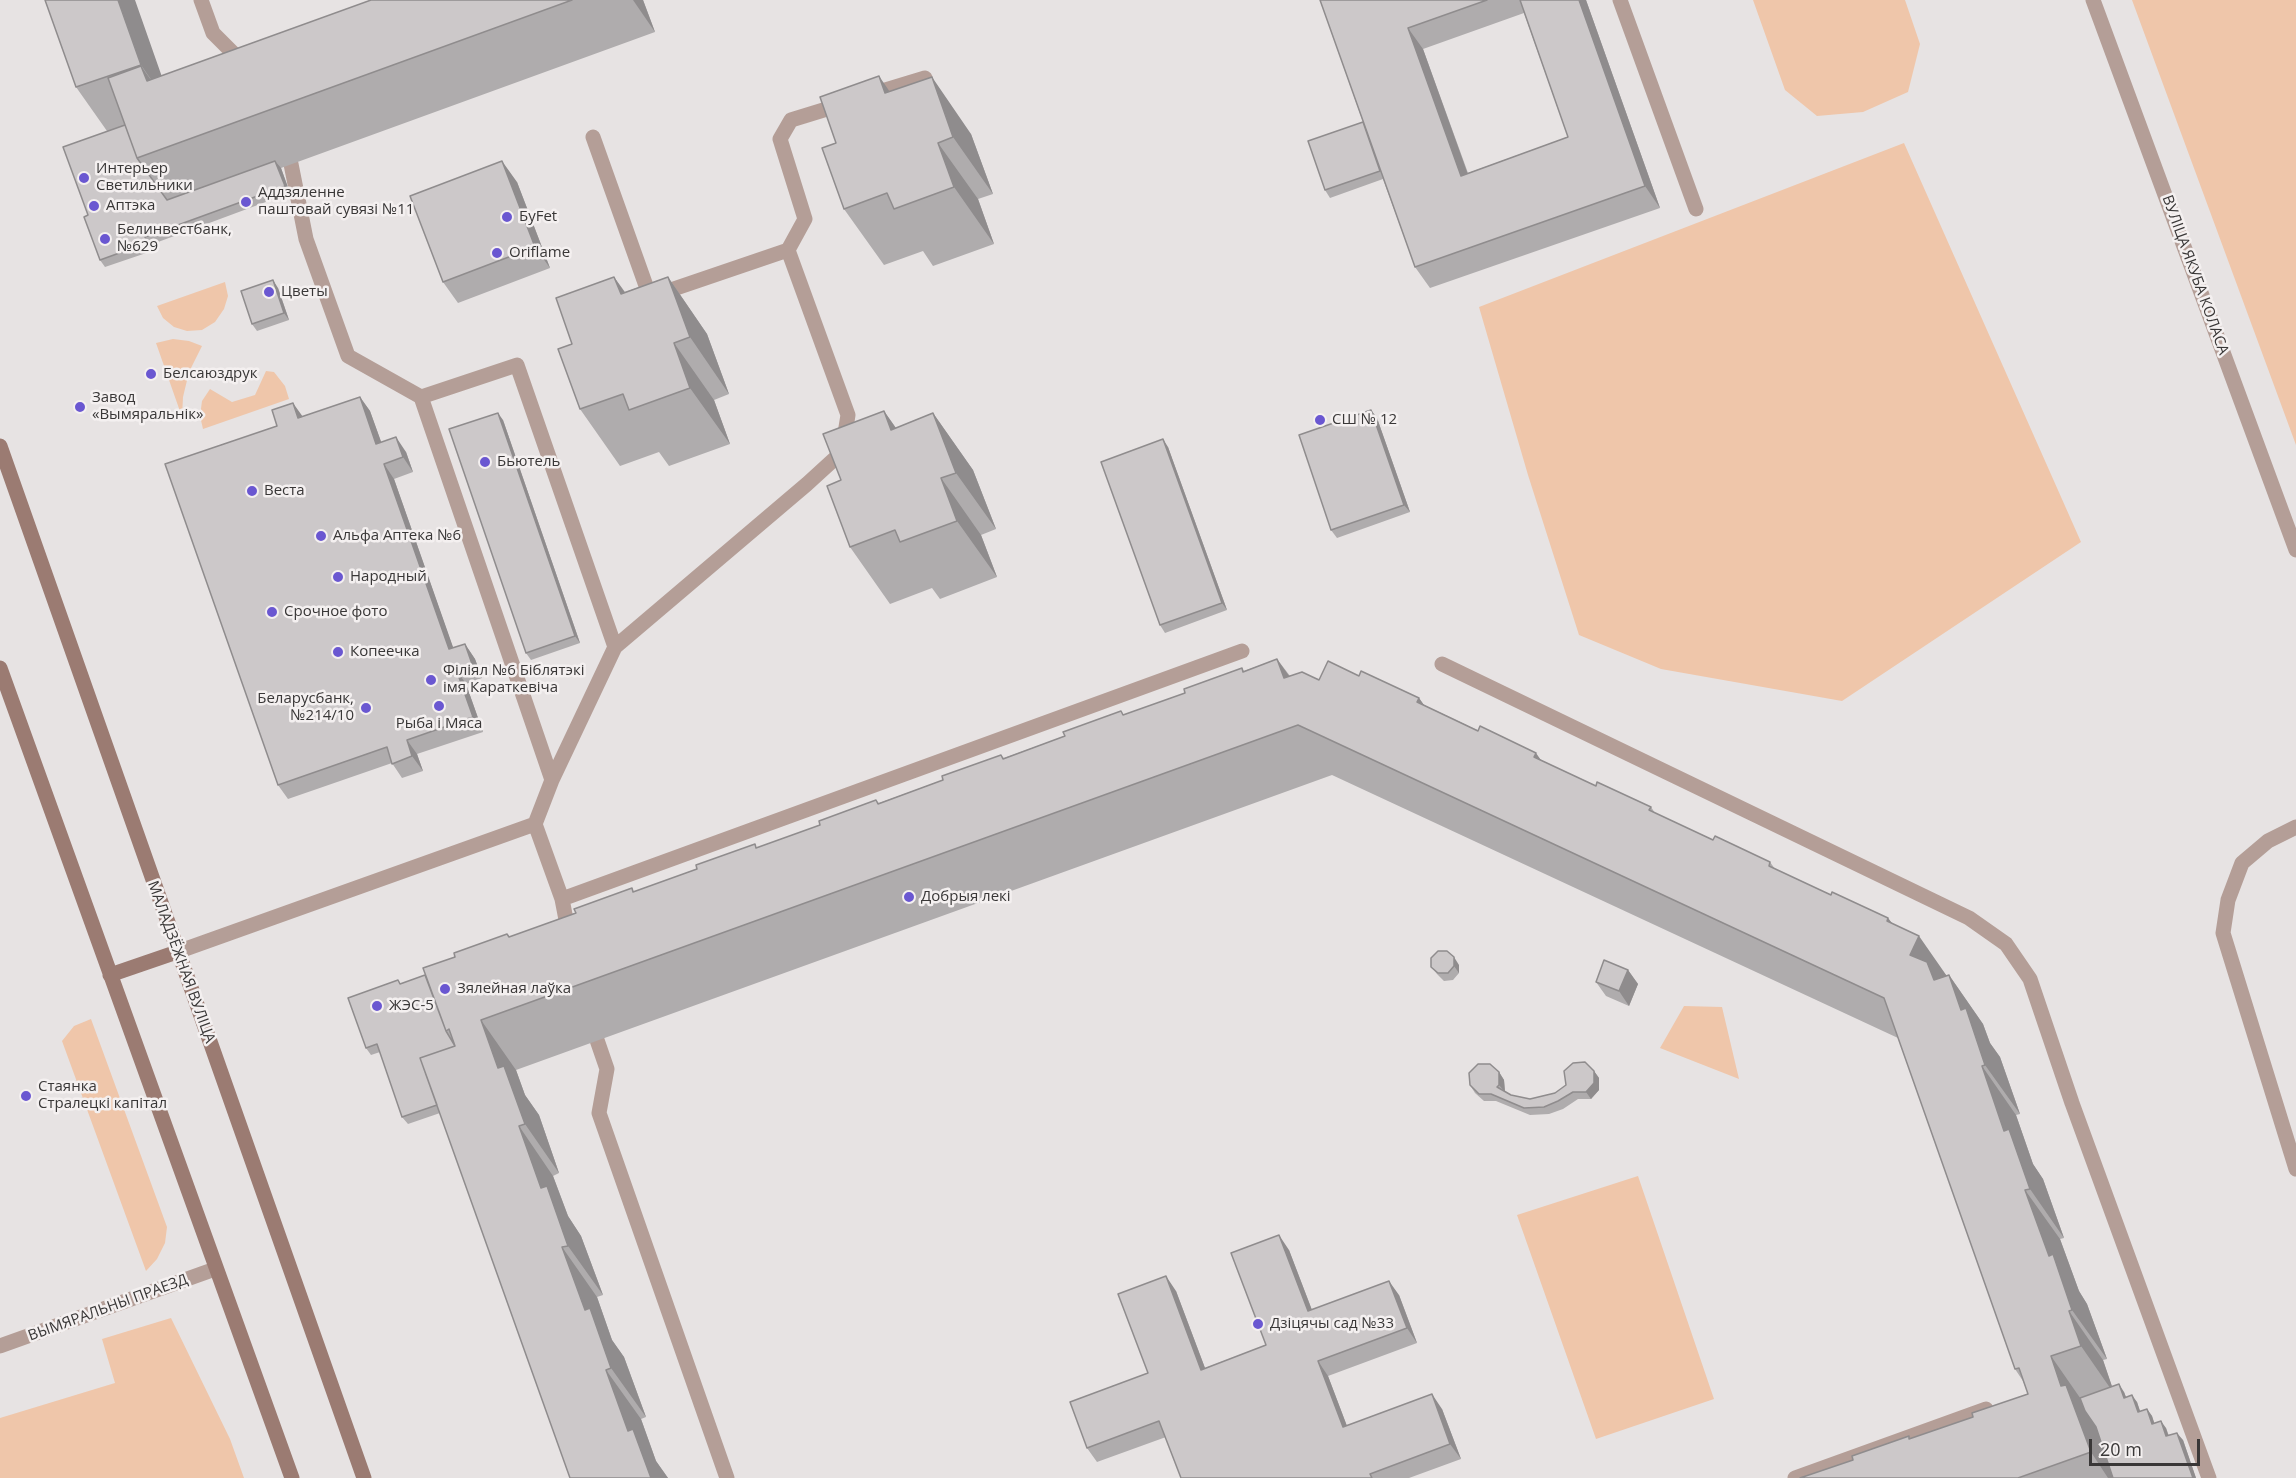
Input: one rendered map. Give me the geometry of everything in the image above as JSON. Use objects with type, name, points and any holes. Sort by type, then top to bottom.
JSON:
[{"type":"main road","name":"МАЛАДЗЁЖНАЯ ВУЛІЦА","points":[[0,446],[364,1478]]},
{"type":"main road","points":[[0,668],[292,1478]]},
{"type":"main road","points":[[110,975],[177,952]]},
{"type":"street","points":[[201,0],[213,33],[259,79]]},
{"type":"street","points":[[1620,0],[1696,209]]},
{"type":"street","name":"ВУЛІЦА ЯКУБА КОЛАСА","points":[[2093,0],[2296,550]]},
{"type":"street","points":[[593,137],[650,297],[788,250],[805,219],[780,139],[791,120],[925,78]]},
{"type":"street","points":[[291,164],[306,239],[348,356],[421,397],[552,780]]},
{"type":"street","points":[[572,953],[562,898],[535,824],[552,780],[615,647],[842,452],[848,415],[788,250]]},
{"type":"street","points":[[421,397],[517,365],[615,647]]},
{"type":"street","points":[[562,898],[1242,651]]},
{"type":"street","points":[[1442,664],[1969,918],[2006,944],[2030,979],[2072,1103],[2209,1478]]},
{"type":"street","points":[[177,952],[535,824]]},
{"type":"street","points":[[2296,827],[2268,841],[2242,863],[2228,900],[2223,933],[2296,1169]]},
{"type":"street","points":[[597,1040],[608,1069],[599,1113],[727,1478]]},
{"type":"street","name":"ВЫМЯРАЛЬНЫ ПРАЕЗД","points":[[0,1346],[215,1269]]},
{"type":"street","points":[[1795,1478],[1986,1409]]},
{"type":"shaded area","points":[[1753,0],[1905,0],[1920,44],[1908,92],[1863,112],[1817,116],[1785,90]]},
{"type":"shaded area","points":[[2132,0],[2296,0],[2296,445]]},
{"type":"shaded area","points":[[1904,143],[2081,542],[1842,701],[1661,669],[1579,635],[1528,475],[1479,307]]},
{"type":"shaded area","points":[[225,282],[228,296],[224,309],[215,322],[202,330],[187,331],[174,327],[163,318],[157,306]]},
{"type":"shaded area","points":[[173,339],[189,341],[202,346],[189,372],[183,397],[182,417],[156,343]]},
{"type":"shaded area","points":[[266,371],[274,372],[285,386],[289,399],[203,429],[200,416],[202,401],[210,389],[232,402],[255,395]]},
{"type":"shaded area","points":[[1684,1006],[1722,1007],[1739,1079],[1660,1048]]},
{"type":"shaded area","points":[[91,1019],[167,1227],[165,1243],[157,1259],[146,1271],[62,1041],[74,1026]]},
{"type":"shaded area","points":[[1638,1176],[1714,1399],[1596,1439],[1517,1215]]},
{"type":"shaded area","points":[[171,1318],[230,1439],[244,1478],[0,1478],[0,1418],[115,1383],[102,1339]]},
{"type":"building","points":[[45,0],[118,0],[141,65],[76,87]]},
{"type":"building","points":[[371,0],[572,0],[137,158],[108,78],[141,66],[147,81]]},
{"type":"building","points":[[1320,0],[1487,0],[1408,28],[1461,176],[1568,137],[1520,0],[1579,0],[1645,186],[1415,267]]},
{"type":"building","points":[[879,76],[885,93],[932,77],[953,137],[938,143],[954,187],[894,209],[887,193],[844,209],[822,148],[836,143],[820,97]]},
{"type":"building","points":[[1363,122],[1380,171],[1325,190],[1308,141]]},
{"type":"building","points":[[125,125],[137,158],[167,200],[275,161],[285,186],[145,237],[147,243],[100,260],[84,217],[88,215],[63,147]]},
{"type":"building","points":[[502,161],[535,247],[443,282],[410,196]]},
{"type":"building","points":[[614,277],[621,294],[668,277],[690,337],[674,343],[690,388],[629,410],[623,394],[580,409],[558,349],[572,344],[556,298]]},
{"type":"building","points":[[273,280],[284,313],[252,324],[241,291]]},
{"type":"building","points":[[360,397],[376,444],[396,437],[403,457],[384,464],[449,649],[465,644],[472,664],[456,669],[473,717],[407,740],[412,756],[392,764],[387,747],[278,785],[165,464],[277,426],[272,410],[293,403],[298,418]]},
{"type":"building","points":[[1371,410],[1404,505],[1331,530],[1299,435]]},
{"type":"building","points":[[884,411],[891,430],[933,413],[956,473],[941,478],[957,521],[900,542],[895,530],[850,547],[827,486],[841,480],[823,434]]},
{"type":"building","points":[[498,413],[575,636],[526,653],[449,429]]},
{"type":"building","points":[[1163,439],[1222,603],[1160,625],[1101,462]]},
{"type":"building","points":[[1277,659],[1284,678],[1302,672],[1319,680],[1328,661],[1359,676],[1361,671],[1419,698],[1417,702],[1478,731],[1480,726],[1536,753],[1534,757],[1596,786],[1597,782],[1651,807],[1649,810],[1713,840],[1715,836],[1770,862],[1769,866],[1888,918],[1887,921],[1919,936],[1910,955],[1927,962],[1934,980],[1949,975],[1961,1010],[1966,1008],[1985,1065],[1982,1066],[2004,1131],[2009,1129],[2030,1189],[2025,1190],[2049,1256],[2053,1254],[2072,1310],[2069,1311],[2081,1346],[2051,1356],[2061,1386],[2066,1385],[2091,1452],[2018,1478],[1800,1478],[1853,1460],[1852,1456],[1973,1417],[1972,1413],[2028,1394],[2019,1368],[2015,1369],[1884,998],[1298,725],[481,1020],[498,1068],[504,1066],[525,1124],[519,1126],[541,1188],[547,1186],[568,1246],[562,1247],[585,1310],[590,1308],[611,1368],[606,1370],[628,1431],[633,1429],[651,1478],[570,1478],[420,1058],[455,1046],[449,1029],[446,1031],[423,968],[455,957],[454,953],[507,934],[509,937],[576,913],[574,909],[632,888],[633,892],[697,869],[696,865],[755,844],[756,848],[820,825],[819,821],[876,800],[878,804],[943,780],[942,776],[1001,755],[1003,759],[1065,736],[1063,732],[1121,711],[1123,715],[1185,693],[1184,689],[1242,668],[1243,672]]},
{"type":"building","points":[[1438,951],[1447,951],[1454,957],[1454,966],[1448,973],[1438,973],[1431,967],[1431,958]]},
{"type":"building","points":[[1604,960],[1628,970],[1619,991],[1596,982]]},
{"type":"building","points":[[425,975],[446,1031],[455,1046],[420,1058],[437,1105],[402,1117],[377,1044],[366,1048],[348,998],[398,980],[400,984]]},
{"type":"building","points":[[1585,1062],[1594,1071],[1594,1083],[1586,1092],[1573,1092],[1544,1107],[1524,1108],[1491,1094],[1479,1094],[1470,1085],[1469,1073],[1478,1064],[1490,1064],[1499,1072],[1497,1087],[1511,1095],[1530,1099],[1555,1093],[1566,1085],[1564,1071],[1573,1063]]},
{"type":"building","points":[[1279,1235],[1308,1311],[1389,1281],[1407,1328],[1318,1361],[1343,1427],[1432,1394],[1450,1444],[1370,1474],[1372,1478],[1181,1478],[1159,1421],[1087,1448],[1070,1402],[1148,1373],[1118,1294],[1166,1276],[1201,1370],[1266,1345],[1231,1253]]},
{"type":"building","points":[[2119,1384],[2124,1398],[2132,1395],[2138,1412],[2147,1409],[2152,1424],[2161,1421],[2166,1436],[2177,1433],[2193,1478],[2113,1478],[2096,1427],[2085,1411],[2080,1398]]},
{"type":"place","name":"Интерьер Светильники","points":[[84,178]]},
{"type":"place","name":"Аддзяленне паштовай сувязі №11","points":[[246,202]]},
{"type":"place","name":"Аптэка","points":[[94,206]]},
{"type":"place","name":"БуFet","points":[[507,217]]},
{"type":"place","name":"Белинвестбанк, №629","points":[[105,239]]},
{"type":"place","name":"Oriflame","points":[[497,253]]},
{"type":"place","name":"Цветы","points":[[269,292]]},
{"type":"place","name":"Белсаюздрук","points":[[151,374]]},
{"type":"place","name":"Завод «Вымяральнік»","points":[[80,407]]},
{"type":"place","name":"СШ № 12","points":[[1320,420]]},
{"type":"place","name":"Бьютель","points":[[485,462]]},
{"type":"place","name":"Веста","points":[[252,491]]},
{"type":"place","name":"Альфа Аптека №6","points":[[321,536]]},
{"type":"place","name":"Народный","points":[[338,577]]},
{"type":"place","name":"Срочное фото","points":[[272,612]]},
{"type":"place","name":"Копеечка","points":[[338,652]]},
{"type":"place","name":"Філіял №6 Біблятэкі імя Караткевіча","points":[[431,680]]},
{"type":"place","name":"Рыба і Мяса","points":[[439,706]]},
{"type":"place","name":"Беларусбанк, №214/10","points":[[366,708]]},
{"type":"place","name":"Добрыя лекі","points":[[909,897]]},
{"type":"place","name":"Зялейная лаўка","points":[[445,989]]},
{"type":"place","name":"ЖЭС-5","points":[[377,1006]]},
{"type":"place","name":"Стаянка Стралецкі капітал","points":[[26,1096]]},
{"type":"place","name":"Дзіцячы сад №33","points":[[1258,1324]]}]
